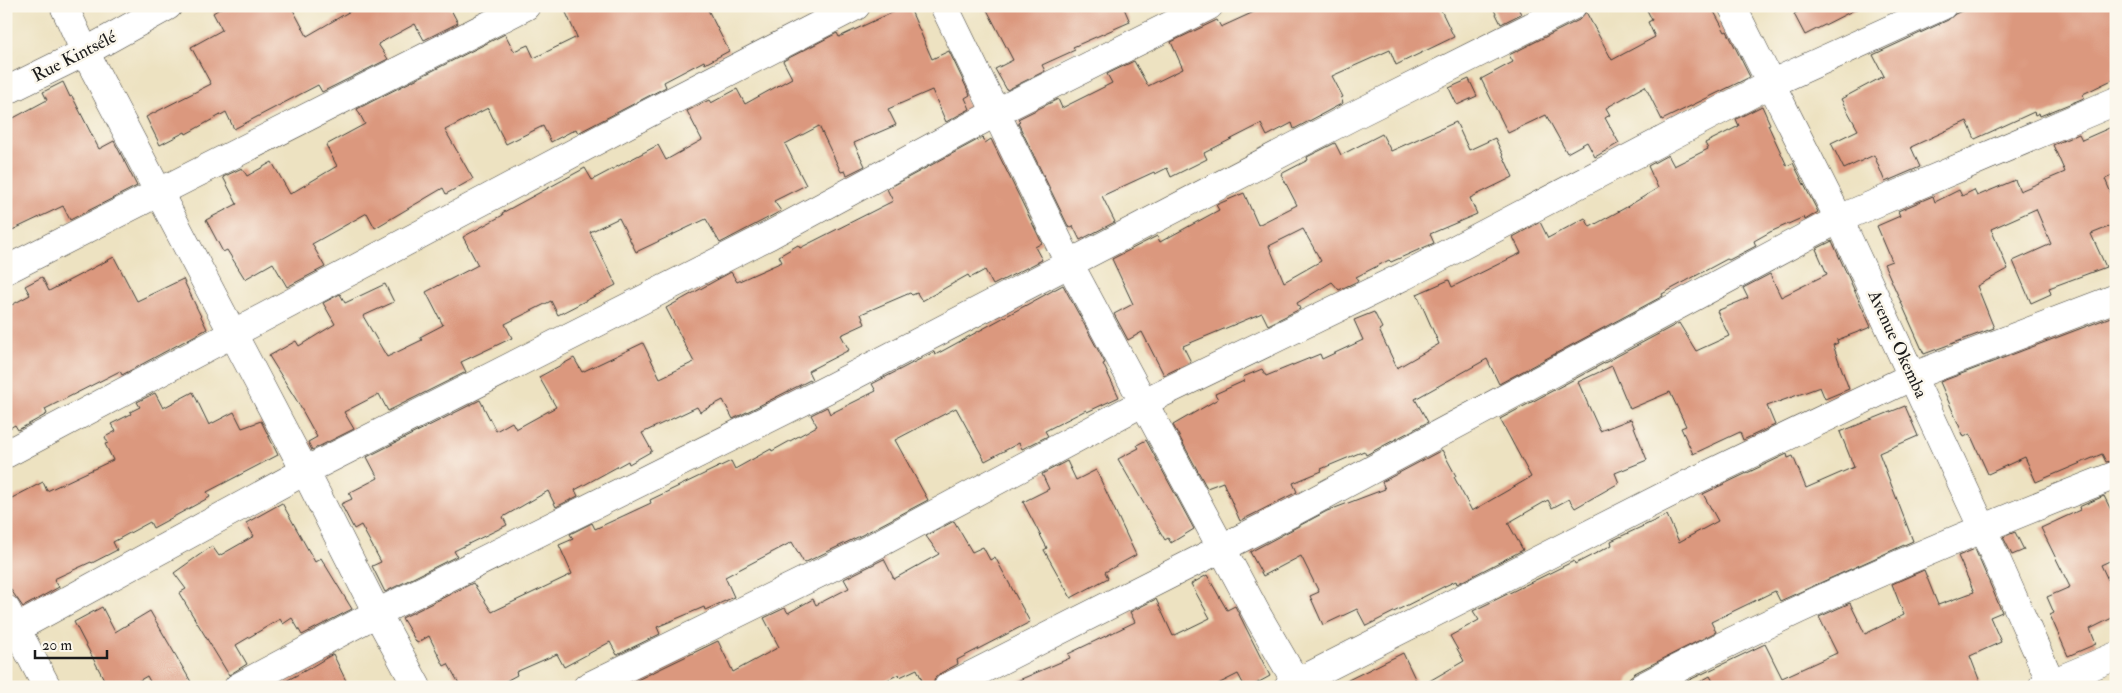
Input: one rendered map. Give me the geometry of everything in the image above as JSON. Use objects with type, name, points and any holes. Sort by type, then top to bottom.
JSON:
[{"type":"street","points":[[64,6],[85,52],[306,471],[376,613],[417,687]]},
{"type":"street","name":"Rue Kintsélé","points":[[6,91],[85,52],[168,6]]},
{"type":"street","points":[[6,270],[526,6]]},
{"type":"street","points":[[6,454],[856,6]]},
{"type":"street","points":[[944,6],[1070,264],[1294,685],[1690,483],[1914,376],[2116,298]]},
{"type":"street","points":[[47,687],[10,624],[770,235],[995,113],[1209,6]]},
{"type":"street","points":[[238,687],[376,613],[826,390],[1351,117],[1572,6]]},
{"type":"street","name":"Avenue Okemba","points":[[1732,6],[1839,219],[1914,376],[1982,527],[2049,685]]},
{"type":"street","points":[[587,687],[869,548],[1144,402],[1404,276],[1770,84],[1942,6]]},
{"type":"street","points":[[948,687],[1304,506],[1839,219],[2116,101]]},
{"type":"street","points":[[1642,687],[1752,630],[1982,527],[2116,475]]},
{"type":"street","points":[[2049,685],[2116,656]]},
{"type":"building","points":[[224,6],[291,6],[307,36],[359,6],[449,6],[458,23],[424,40],[415,24],[378,44],[388,59],[322,92],[318,85],[234,129],[226,112],[186,134],[185,132],[160,145],[146,117],[211,84],[191,47],[222,30],[213,13]]},
{"type":"building","points":[[563,6],[706,6],[729,51],[705,64],[704,61],[664,82],[666,87],[578,133],[576,129],[551,142],[543,126],[506,144],[488,108],[445,130],[473,179],[446,194],[443,188],[375,228],[367,213],[312,244],[325,267],[287,287],[273,263],[245,279],[227,250],[223,252],[206,220],[237,204],[223,177],[242,168],[247,176],[272,162],[290,194],[337,166],[326,145],[365,124],[357,109],[505,34],[514,51],[528,45],[534,58],[577,37]]},
{"type":"building","points":[[909,6],[932,59],[949,51],[970,95],[965,98],[970,109],[946,122],[932,90],[888,109],[896,125],[854,143],[865,166],[847,175],[845,171],[841,172],[819,126],[785,144],[806,185],[774,201],[781,211],[720,243],[706,219],[636,252],[619,218],[590,232],[616,285],[558,315],[551,301],[505,324],[512,338],[461,362],[466,372],[388,411],[379,394],[344,412],[354,429],[312,450],[308,442],[317,437],[269,356],[296,341],[299,346],[335,324],[323,303],[340,294],[345,303],[385,284],[394,302],[363,316],[387,357],[422,340],[420,337],[443,325],[426,292],[478,265],[463,237],[503,215],[502,213],[585,168],[592,180],[658,145],[666,160],[702,140],[687,111],[709,100],[711,103],[737,89],[745,104],[792,78],[783,61],[837,33],[839,37]]},
{"type":"building","points":[[985,6],[1123,6],[1130,22],[1073,47],[1075,50],[1042,65],[1045,71],[1007,90],[995,69],[1013,60]]},
{"type":"building","points":[[1267,6],[1439,6],[1454,37],[1396,65],[1390,50],[1332,76],[1343,97],[1341,98],[1343,103],[1294,129],[1292,123],[1267,136],[1261,124],[1204,153],[1207,159],[1171,177],[1167,168],[1102,196],[1115,222],[1080,240],[1073,226],[1069,228],[1018,123],[1020,122],[1018,119],[1058,99],[1062,108],[1112,83],[1107,74],[1134,61],[1148,86],[1183,69],[1171,42],[1217,20],[1221,27]]},
{"type":"building","points":[[1492,6],[1517,6],[1521,14],[1501,24]]},
{"type":"building","points":[[1645,6],[1711,6],[1725,32],[1727,31],[1750,77],[1662,120],[1645,86],[1606,108],[1610,115],[1605,118],[1619,143],[1595,157],[1587,142],[1567,153],[1546,115],[1508,133],[1481,79],[1513,62],[1509,55],[1579,20],[1586,12],[1612,60],[1655,37],[1648,22],[1652,20]]},
{"type":"building","points":[[1808,6],[1862,6],[1805,35],[1794,14]]},
{"type":"building","points":[[1972,6],[2116,6],[2116,78],[2083,94],[2084,98],[2040,116],[2039,113],[2035,115],[2034,112],[1975,139],[1967,121],[1911,147],[1920,167],[1885,182],[1874,155],[1844,169],[1831,143],[1858,130],[1841,99],[1884,76],[1873,55],[1948,20],[1955,14]]},
{"type":"building","points":[[1469,79],[1477,96],[1457,105],[1449,88]]},
{"type":"building","points":[[63,82],[99,149],[114,141],[137,186],[70,220],[63,206],[6,233],[6,122],[47,100],[43,92]]},
{"type":"building","points":[[1762,106],[1770,124],[1768,125],[1787,166],[1793,163],[1818,212],[1805,220],[1804,217],[1770,232],[1754,241],[1756,246],[1729,260],[1727,259],[1662,294],[1663,296],[1499,384],[1487,359],[1415,399],[1428,422],[1366,455],[1364,451],[1293,483],[1297,492],[1240,521],[1223,482],[1207,488],[1173,425],[1218,399],[1215,394],[1244,381],[1243,377],[1262,369],[1266,376],[1320,354],[1322,359],[1363,340],[1354,320],[1374,312],[1382,328],[1379,330],[1397,368],[1439,344],[1417,294],[1449,280],[1452,287],[1521,253],[1513,237],[1540,222],[1548,238],[1585,218],[1590,227],[1625,208],[1658,188],[1648,166],[1668,155],[1674,166],[1708,149],[1705,143],[1739,126],[1736,119]]},
{"type":"building","points":[[1456,122],[1469,150],[1495,138],[1513,177],[1470,198],[1477,214],[1430,234],[1434,243],[1391,262],[1389,260],[1356,277],[1358,281],[1339,290],[1332,282],[1297,303],[1300,309],[1268,325],[1262,313],[1183,346],[1191,362],[1164,375],[1142,332],[1128,340],[1114,314],[1133,304],[1112,259],[1157,236],[1160,242],[1219,210],[1216,205],[1244,193],[1258,225],[1297,205],[1281,174],[1308,160],[1307,157],[1335,143],[1341,155],[1382,134],[1391,151]],"holes":[[[1303,229],[1321,261],[1284,282],[1269,246]]]},
{"type":"building","points":[[2116,125],[2116,174],[2105,179],[2116,205],[2116,224],[2091,234],[2106,267],[2049,288],[2051,294],[2031,303],[2013,261],[2051,244],[2036,209],[1991,229],[2008,269],[1977,286],[1994,328],[1924,354],[1884,264],[1892,261],[1877,226],[1900,216],[1898,211],[1933,196],[1935,202],[1959,190],[1962,196],[1974,190],[1977,196],[2015,180],[2020,191],[2065,172],[2053,145],[2079,134],[2082,140]]},
{"type":"building","points":[[983,137],[985,143],[991,139],[1042,243],[1035,247],[1042,260],[993,285],[985,270],[970,278],[968,275],[922,301],[917,293],[912,295],[910,293],[861,314],[865,324],[841,335],[849,350],[808,371],[812,379],[733,419],[723,400],[700,412],[697,407],[642,433],[652,451],[629,464],[628,461],[575,490],[578,496],[556,507],[548,491],[503,517],[507,525],[454,551],[457,556],[385,592],[372,566],[381,562],[361,525],[354,529],[341,504],[352,499],[349,493],[378,478],[367,457],[480,400],[496,431],[512,422],[516,429],[556,407],[539,377],[574,358],[582,372],[643,343],[660,378],[694,362],[666,308],[731,272],[737,282],[782,262],[779,256],[798,245],[800,248],[893,201],[887,189]]},
{"type":"building","points":[[1832,241],[1871,327],[1837,340],[1838,343],[1833,345],[1849,389],[1825,399],[1820,387],[1767,406],[1775,425],[1743,440],[1740,432],[1693,454],[1681,428],[1686,426],[1670,392],[1630,409],[1612,366],[1578,382],[1600,431],[1631,419],[1647,460],[1615,473],[1619,483],[1575,508],[1569,499],[1552,508],[1548,500],[1508,523],[1523,550],[1457,584],[1456,581],[1445,586],[1366,626],[1357,609],[1323,625],[1310,596],[1319,592],[1301,556],[1263,576],[1250,552],[1327,511],[1385,489],[1382,482],[1442,450],[1472,511],[1531,477],[1500,419],[1679,323],[1696,351],[1729,336],[1717,311],[1748,298],[1743,288],[1770,274],[1781,297],[1827,274],[1816,249]]},
{"type":"building","points":[[114,257],[137,301],[183,279],[207,329],[122,375],[120,371],[45,409],[47,414],[18,430],[15,425],[6,430],[6,308],[30,295],[25,286],[42,277],[49,291]]},
{"type":"building","points":[[1063,285],[1105,363],[1103,364],[1119,397],[1087,412],[1086,410],[1045,431],[1048,436],[1022,449],[1019,443],[985,461],[956,408],[895,440],[928,500],[862,535],[804,563],[792,542],[725,577],[734,597],[705,610],[704,607],[657,627],[660,634],[617,655],[610,642],[564,667],[557,654],[516,672],[517,675],[495,687],[461,687],[448,664],[444,666],[429,636],[417,643],[402,618],[473,583],[492,612],[572,574],[559,545],[573,539],[570,534],[592,523],[595,529],[651,503],[650,500],[731,461],[735,469],[771,449],[772,451],[817,426],[811,415],[827,407],[830,414],[876,391],[872,384],[934,352],[935,355]]},
{"type":"building","points":[[2116,315],[2116,460],[2106,462],[2102,454],[2036,482],[2025,457],[1988,474],[1970,434],[1964,437],[1940,382]]},
{"type":"building","points":[[193,392],[209,425],[234,412],[242,428],[261,421],[278,455],[207,492],[210,497],[153,528],[150,522],[113,542],[117,550],[54,579],[59,587],[23,607],[6,583],[6,501],[43,482],[47,491],[113,460],[105,444],[108,443],[105,437],[116,431],[111,424],[140,407],[137,402],[155,393],[163,408]]},
{"type":"building","points":[[1905,406],[1918,436],[1879,453],[1913,541],[1780,601],[1775,591],[1711,622],[1716,632],[1635,673],[1629,678],[1627,684],[1619,687],[1419,687],[1464,661],[1450,636],[1479,620],[1473,611],[1574,561],[1575,564],[1612,545],[1611,541],[1667,515],[1679,542],[1718,521],[1703,494],[1787,454],[1788,458],[1793,456],[1806,488],[1854,467],[1840,432]]},
{"type":"building","points":[[1146,440],[1194,529],[1171,543],[1168,538],[1165,540],[1118,459],[1139,448],[1137,445]]},
{"type":"building","points":[[1067,461],[1076,480],[1096,470],[1136,555],[1105,572],[1108,578],[1071,598],[1044,550],[1047,548],[1023,502],[1049,489],[1042,474]]},
{"type":"building","points":[[2104,496],[2116,520],[2116,558],[2101,565],[2116,597],[2116,616],[2090,629],[2096,644],[2068,656],[2050,615],[2054,613],[2047,597],[2070,587],[2041,528],[2080,510],[2079,507]]},
{"type":"building","points":[[282,503],[315,562],[321,558],[352,609],[302,635],[292,618],[283,624],[280,619],[236,645],[247,664],[229,675],[179,593],[186,589],[174,573],[212,546],[219,556],[254,536],[246,523]]},
{"type":"building","points":[[954,521],[972,552],[983,547],[990,560],[995,557],[1030,622],[957,660],[958,664],[935,678],[933,685],[925,687],[917,669],[900,677],[899,674],[874,687],[632,687],[631,683],[718,641],[733,672],[779,647],[764,618],[785,608],[788,613],[813,599],[816,605],[849,588],[844,579],[884,559],[894,579],[939,554],[926,536]]},
{"type":"building","points":[[2015,532],[2024,550],[2012,555],[2003,537]]},
{"type":"building","points":[[1975,549],[2002,612],[1990,617],[2001,642],[1970,656],[1982,687],[1716,687],[1710,676],[1691,687],[1683,687],[1681,684],[1765,644],[1782,678],[1837,653],[1819,617],[1850,603],[1865,634],[1904,615],[1892,584],[1924,570],[1938,605],[1974,592],[1958,556]]},
{"type":"building","points":[[1207,575],[1227,610],[1235,606],[1270,676],[1250,687],[1245,687],[1238,674],[1212,687],[1003,687],[1070,658],[1068,654],[1135,622],[1130,612],[1156,599],[1173,636],[1210,618],[1191,584]]},
{"type":"building","points":[[102,607],[115,632],[150,611],[194,687],[153,687],[147,676],[128,687],[108,687],[74,622]]},
{"type":"building","points":[[1403,653],[1419,687],[1334,687]]},
{"type":"building","points":[[333,654],[349,687],[275,687],[308,669]]}]
